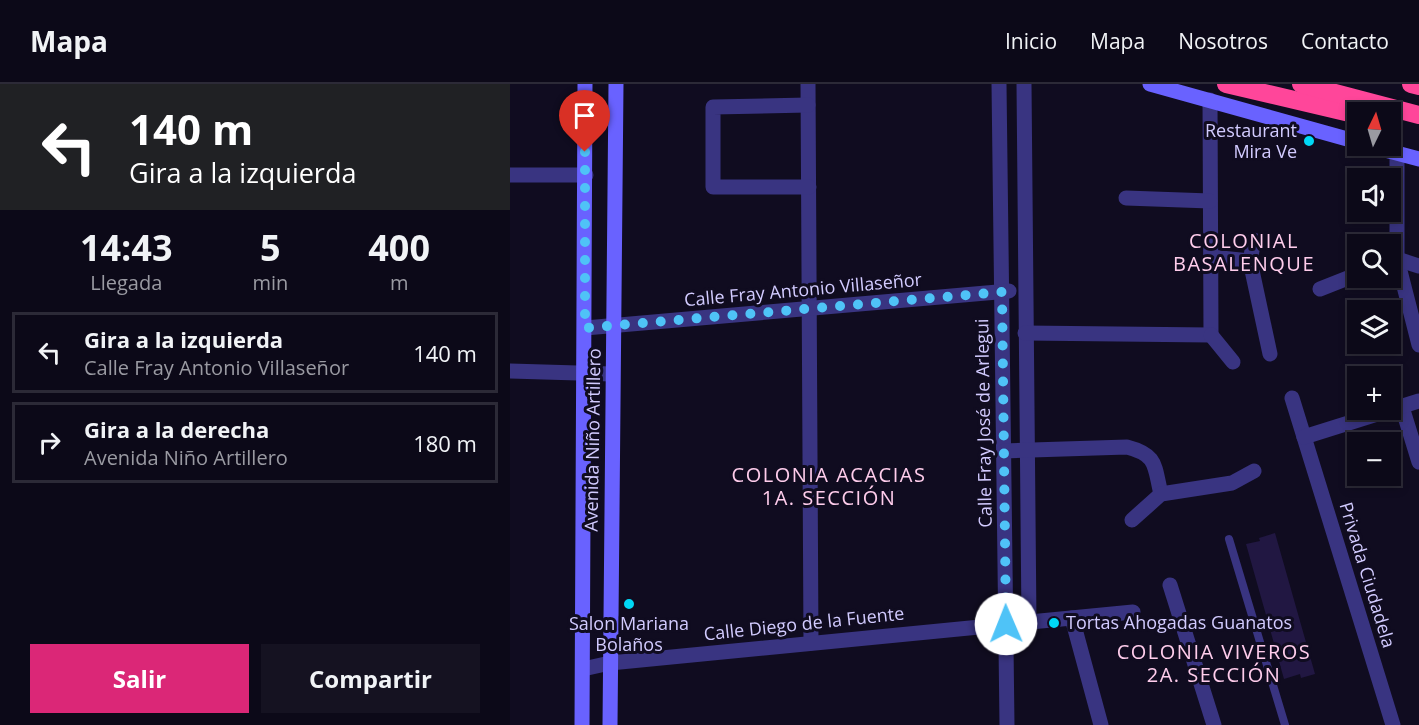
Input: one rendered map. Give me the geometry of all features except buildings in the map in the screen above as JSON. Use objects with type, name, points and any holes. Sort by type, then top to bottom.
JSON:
[{"type":"highway","points":[[1226,84],[1347,112]]},
{"type":"highway","points":[[1301,84],[1419,115]]},
{"type":"highway","points":[[1411,84],[1419,86]]},
{"type":"highway","points":[[1401,122],[1419,124]]},
{"type":"main road","name":"Avenida Niño Artillero","points":[[582,725],[585,84]]},
{"type":"main road","name":"Avenida Niño Artillero","points":[[610,725],[616,84]]},
{"type":"main road","points":[[1150,84],[1347,139]]},
{"type":"main road","points":[[1401,154],[1419,159]]},
{"type":"street","points":[[807,84],[811,643]]},
{"type":"street","name":"Calle Fray José de Arlegui","points":[[999,84],[1007,725]]},
{"type":"street","points":[[1024,84],[1029,623]]},
{"type":"street","points":[[1210,100],[1211,334],[1233,362]]},
{"type":"street","points":[[808,105],[713,107],[712,188],[809,187]]},
{"type":"street","points":[[1395,234],[1397,156]]},
{"type":"street","points":[[510,175],[586,175]]},
{"type":"street","points":[[1126,198],[1210,201]]},
{"type":"street","points":[[1254,240],[1250,261],[1270,354]]},
{"type":"street","points":[[1211,257],[1250,261]]},
{"type":"street","points":[[1401,262],[1419,266]]},
{"type":"street","points":[[1320,289],[1347,278]]},
{"type":"street","points":[[1401,284],[1419,345]]},
{"type":"street","name":"Calle Fray Antonio Villaseñor","points":[[585,328],[1025,290]]},
{"type":"street","points":[[1025,333],[1211,334]]},
{"type":"street","points":[[510,371],[612,374]]},
{"type":"street","name":"Privada Ciudadela","points":[[1292,398],[1393,725]]},
{"type":"street","points":[[1304,437],[1419,401]]},
{"type":"street","points":[[1402,407],[1419,462]]},
{"type":"street","points":[[1004,451],[1127,447],[1143,451],[1153,460],[1161,494]]},
{"type":"street","points":[[1132,520],[1161,494],[1232,483],[1254,471]]},
{"type":"street","points":[[1170,585],[1214,725]]},
{"type":"street","name":"Calle Diego de la Fuente","points":[[583,669],[610,663],[1133,612]]},
{"type":"street","points":[[1071,618],[1101,725]]},
{"type":"lane","points":[[1229,539],[1286,725]]},
{"type":"place","name":"Restaurant Mira Ve","points":[[1309,141]]},
{"type":"place","name":"Salon Mariana Bolaños","points":[[629,604]]},
{"type":"place","name":"Tortas Ahogadas Guanatos","points":[[1054,623]]},
{"type":"district","name":"COLONIAL BASALENQUE","points":[[1244,252]]},
{"type":"district","name":"COLONIA ACACIAS 1A. SECCIÓN","points":[[829,486]]},
{"type":"district","name":"COLONIA VIVEROS 2A. SECCIÓN","points":[[1214,664]]},
{"type":"route","points":[[585,152],[585,328],[1002,292],[1006,624]]}]
